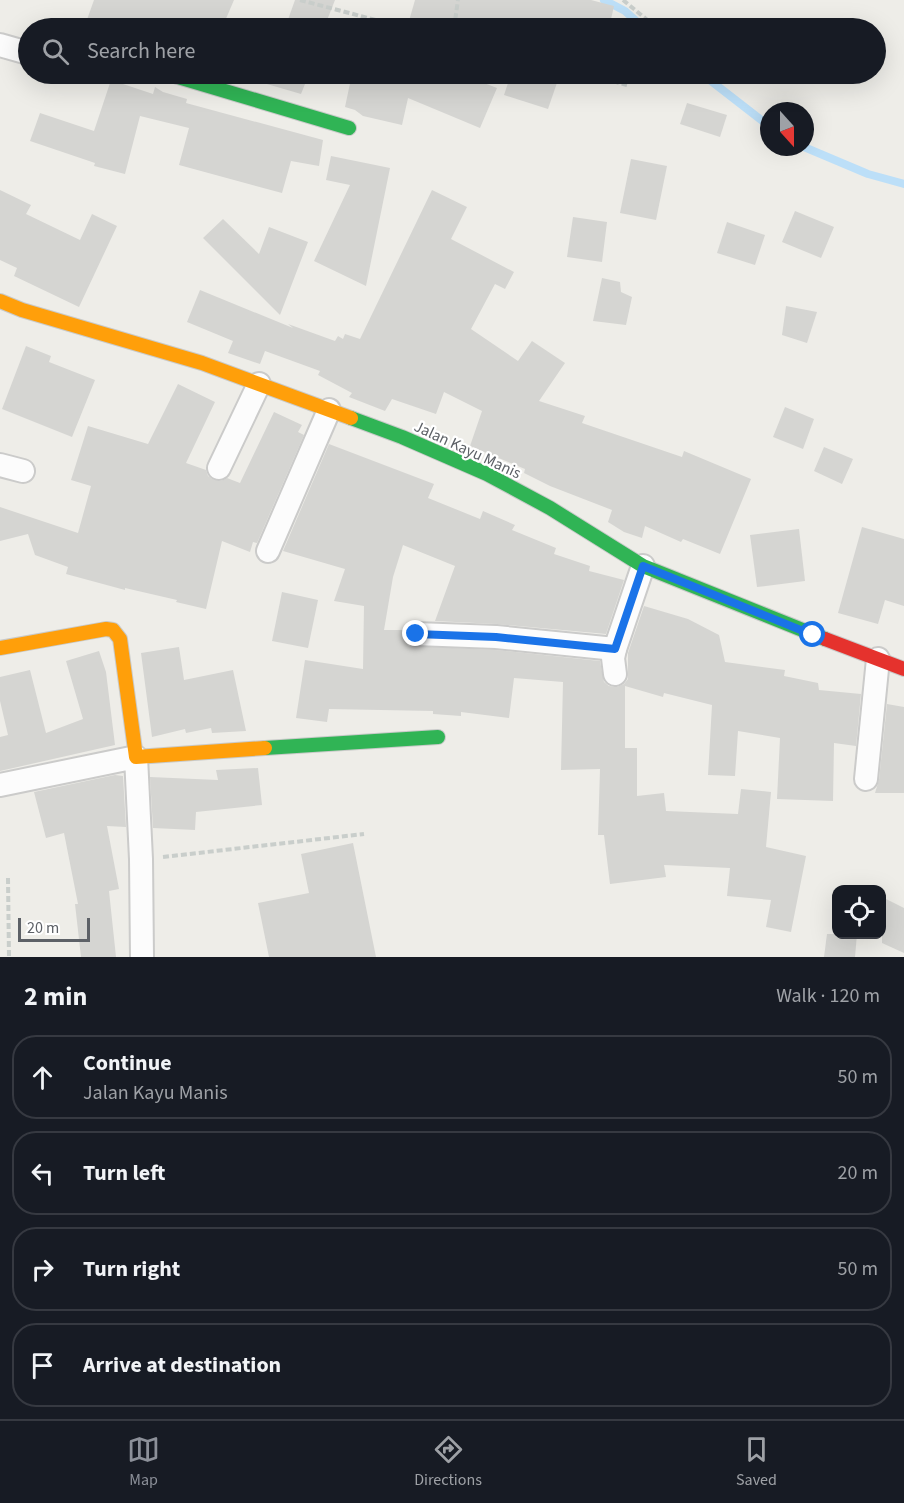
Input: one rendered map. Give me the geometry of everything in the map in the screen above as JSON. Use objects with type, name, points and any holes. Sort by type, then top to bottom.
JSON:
[{"type":"street","points":[[0,45],[18,50]]},
{"type":"street","points":[[202,84],[349,128]]},
{"type":"street","name":"Jalan Kayu Manis","points":[[0,301],[22,310],[202,363],[402,437],[487,474],[550,508],[643,566],[904,669]]},
{"type":"street","points":[[219,468],[259,384]]},
{"type":"street","points":[[268,550],[329,410]]},
{"type":"street","points":[[0,465],[23,471]]},
{"type":"street","points":[[615,674],[613,658],[615,649],[643,566]]},
{"type":"street","points":[[0,648],[106,629],[113,630],[120,639],[136,757],[141,859],[142,957]]},
{"type":"street","points":[[416,634],[496,637],[615,649]]},
{"type":"street","points":[[866,779],[878,659]]},
{"type":"street","points":[[0,785],[136,757],[438,737]]},
{"type":"path","points":[[300,0],[368,18]]},
{"type":"path","points":[[455,18],[458,0]]},
{"type":"path","points":[[623,0],[645,18]]},
{"type":"path","points":[[141,859],[364,834]]},
{"type":"path","points":[[8,878],[9,957]]},
{"type":"building","points":[[94,0],[234,0],[226,18],[88,18]]},
{"type":"building","points":[[295,0],[335,0],[328,18],[289,18]]},
{"type":"building","points":[[415,0],[591,0],[614,6],[611,18],[410,18]]},
{"type":"building","points":[[110,84],[123,84],[153,94],[155,87],[163,92],[187,99],[186,103],[323,140],[319,166],[291,161],[282,193],[179,165],[189,128],[140,116],[125,174],[94,166],[95,163],[30,141],[40,113],[94,131]]},
{"type":"building","points":[[267,84],[305,84],[301,94]]},
{"type":"building","points":[[350,84],[487,84],[497,88],[480,128],[408,98],[402,125],[363,116],[345,107]]},
{"type":"building","points":[[508,84],[557,84],[548,109],[504,95]]},
{"type":"building","points":[[687,103],[727,115],[720,137],[680,124]]},
{"type":"building","points":[[331,156],[390,168],[366,286],[314,261],[350,185],[326,180]]},
{"type":"building","points":[[631,159],[667,166],[656,220],[620,213]]},
{"type":"building","points":[[0,190],[31,205],[26,214],[80,240],[92,214],[117,226],[79,307],[14,276],[17,268],[0,260]]},
{"type":"building","points":[[432,190],[467,207],[451,239],[514,272],[505,289],[495,284],[471,329],[518,361],[532,341],[565,363],[539,401],[585,416],[582,423],[682,457],[684,451],[751,479],[720,554],[683,539],[681,542],[645,526],[642,538],[624,532],[608,522],[612,510],[550,486],[524,473],[525,469],[470,446],[482,411],[444,392],[436,414],[392,399],[385,411],[349,397],[352,393],[318,375],[320,371],[265,351],[260,364],[228,353],[233,341],[187,322],[200,290],[293,328],[288,324],[335,341],[338,336],[343,339],[345,334],[360,339]]},
{"type":"building","points":[[795,211],[834,227],[821,258],[782,242]]},
{"type":"building","points":[[573,217],[607,222],[602,262],[567,257]]},
{"type":"building","points":[[223,219],[259,254],[269,227],[308,242],[280,315],[203,238]]},
{"type":"building","points":[[727,222],[765,235],[755,265],[717,253]]},
{"type":"building","points":[[602,278],[620,282],[621,292],[632,297],[626,325],[593,321]]},
{"type":"building","points":[[786,306],[817,312],[807,343],[782,335]]},
{"type":"building","points":[[26,346],[51,356],[49,362],[95,380],[72,437],[2,409]]},
{"type":"building","points":[[178,384],[215,402],[186,463],[206,470],[208,476],[214,480],[221,481],[227,478],[240,483],[274,412],[302,425],[298,432],[304,435],[257,543],[253,542],[250,552],[222,541],[206,609],[66,574],[68,567],[35,555],[28,534],[0,541],[0,507],[78,533],[91,486],[71,480],[88,426],[148,444]]},
{"type":"building","points":[[785,407],[814,419],[803,449],[773,437]]},
{"type":"building","points":[[329,444],[434,484],[428,498],[480,519],[483,511],[515,525],[512,530],[556,548],[554,554],[590,566],[589,571],[624,580],[606,634],[435,621],[455,566],[403,545],[393,577],[384,630],[403,630],[404,640],[409,646],[495,650],[600,661],[604,682],[609,686],[617,687],[628,679],[628,653],[644,606],[688,619],[719,635],[725,662],[785,670],[784,676],[818,683],[819,690],[861,694],[856,746],[834,743],[833,801],[777,799],[780,738],[738,731],[735,776],[708,775],[712,705],[664,693],[663,697],[625,686],[625,748],[637,748],[637,796],[664,793],[666,811],[738,814],[741,789],[771,792],[766,847],[806,856],[791,932],[766,927],[771,900],[727,896],[730,868],[664,865],[666,877],[610,884],[604,835],[598,835],[600,769],[561,770],[563,682],[514,678],[509,718],[461,712],[461,716],[433,714],[433,711],[329,709],[327,722],[296,718],[305,660],[363,669],[364,606],[334,601],[345,569],[283,551]]},
{"type":"building","points":[[824,447],[853,459],[842,484],[814,471]]},
{"type":"building","points":[[862,527],[904,539],[904,606],[885,600],[878,624],[838,613]]},
{"type":"building","points":[[799,529],[805,581],[757,587],[750,535]]},
{"type":"building","points":[[282,592],[318,600],[308,648],[272,641]]},
{"type":"building","points":[[179,647],[184,680],[233,670],[246,731],[212,733],[211,728],[186,733],[185,729],[152,737],[141,653]]},
{"type":"building","points":[[99,651],[106,672],[115,745],[0,771],[0,737],[8,735],[0,701],[0,677],[30,670],[46,733],[83,719],[66,661]]},
{"type":"building","points":[[887,704],[904,707],[904,793],[875,793],[879,780]]},
{"type":"building","points":[[258,768],[262,805],[196,812],[195,830],[153,828],[150,777],[218,780],[216,770]]},
{"type":"building","points":[[115,775],[123,776],[126,827],[107,826],[119,889],[109,891],[116,957],[81,957],[75,904],[78,904],[64,833],[46,838],[34,792]]},
{"type":"building","points":[[353,843],[376,957],[269,957],[258,903],[309,893],[301,854]]},
{"type":"building","points":[[886,899],[904,908],[904,953],[882,943],[882,939],[886,939]]},
{"type":"building","points":[[827,934],[832,934],[832,939],[857,939],[855,957],[824,957]]},
{"type":"waterway","points":[[604,0],[633,18]]},
{"type":"waterway","points":[[715,84],[760,119]]},
{"type":"waterway","points":[[814,151],[868,174],[904,184]]},
{"type":"traffic: fast","points":[[202,84],[349,128]]},
{"type":"traffic: fast","points":[[351,418],[402,437],[487,474],[550,508],[643,566],[825,639]]},
{"type":"traffic: fast","points":[[265,748],[438,737]]},
{"type":"traffic: slow","points":[[0,301],[22,310],[202,363],[351,418]]},
{"type":"traffic: slow","points":[[0,648],[106,629],[113,630],[120,639],[136,757],[265,748]]},
{"type":"traffic: jam","points":[[825,639],[904,669]]},
{"type":"route","points":[[416,634],[496,637],[615,649],[643,566],[813,635]]}]
